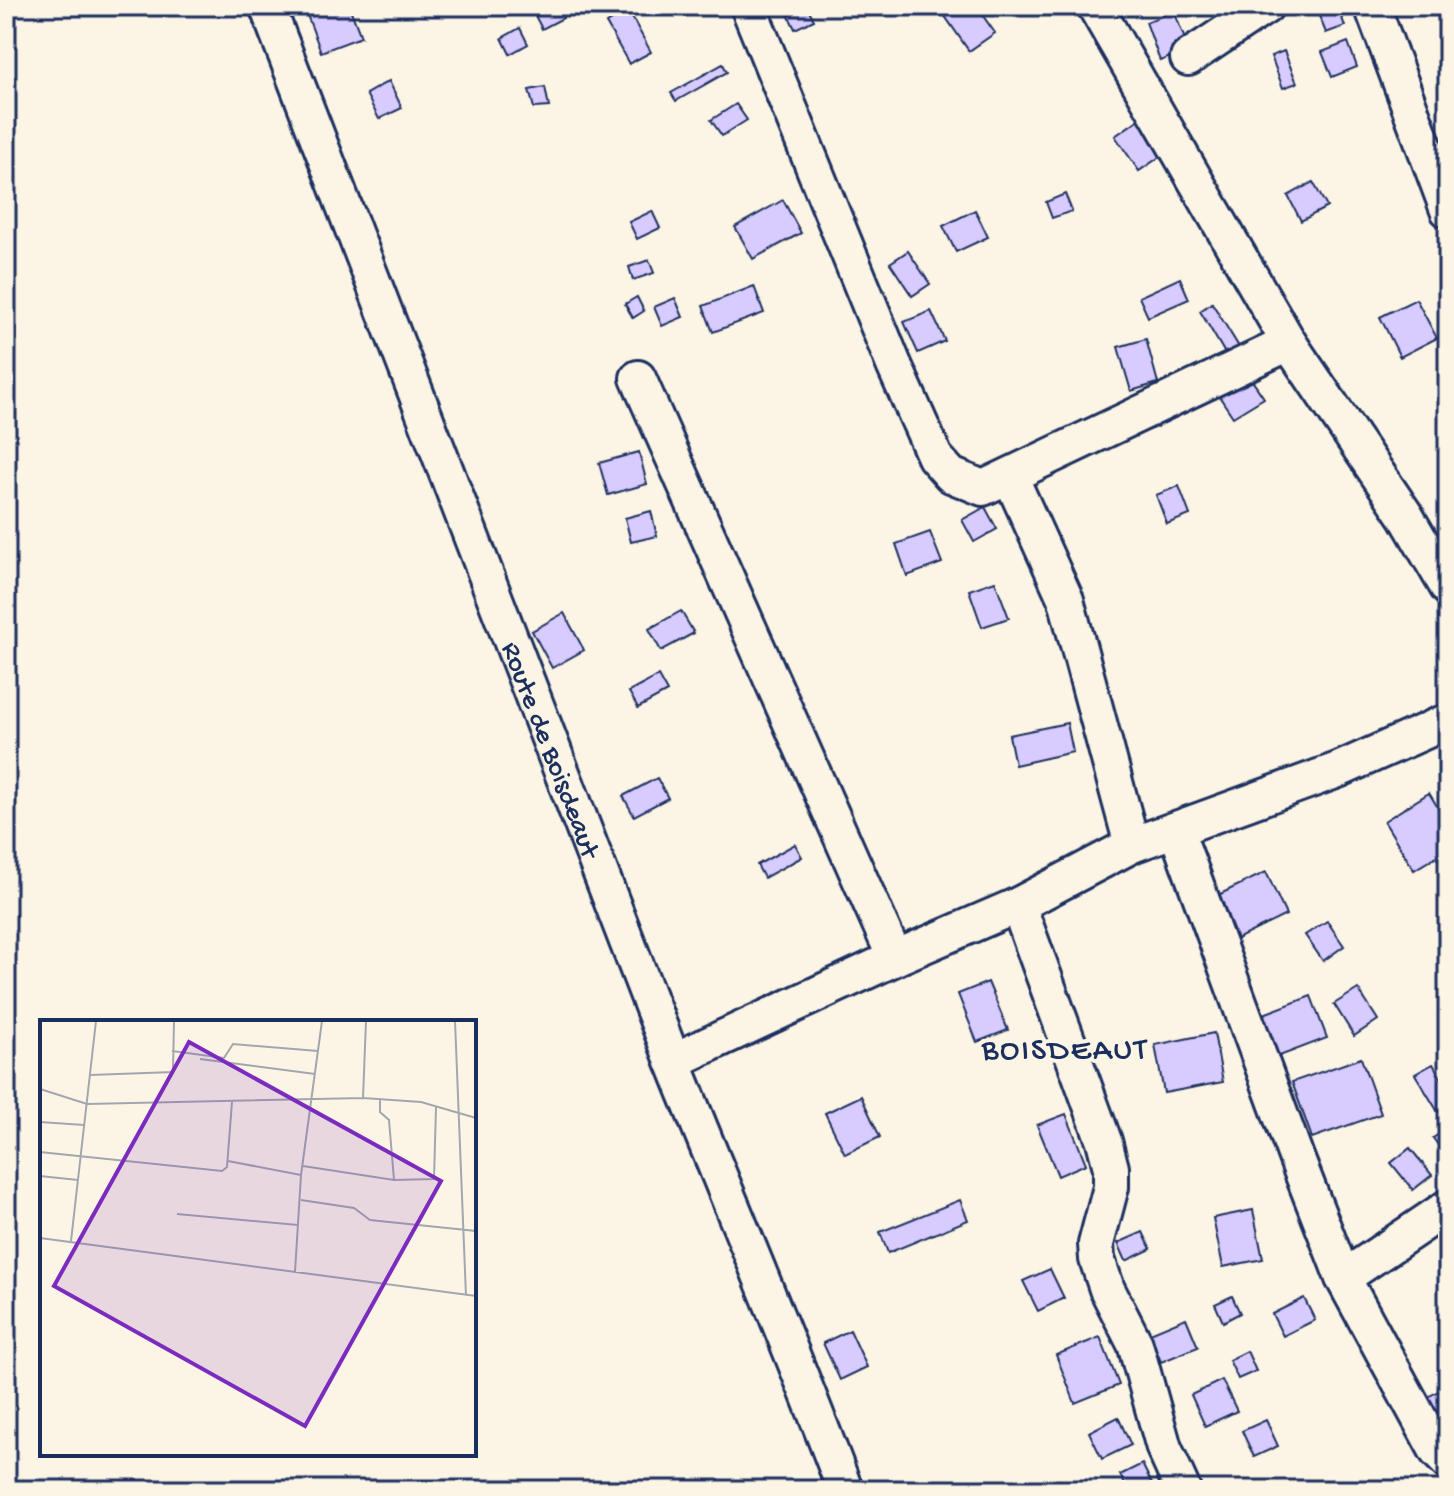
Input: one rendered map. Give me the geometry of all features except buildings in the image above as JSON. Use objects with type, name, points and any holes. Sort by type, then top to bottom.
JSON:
[{"type":"street","name":"Route de Boisdeaut","points":[[267,6],[673,1061],[845,1490]]},
{"type":"street","points":[[748,6],[894,365],[935,457],[951,475],[983,488],[1289,343]]},
{"type":"street","points":[[1095,6],[1289,343],[1406,516],[1448,588]]},
{"type":"street","points":[[1188,58],[1266,6]]},
{"type":"street","points":[[1372,6],[1448,210]]},
{"type":"street","points":[[1392,6],[1448,146]]},
{"type":"street","points":[[638,378],[895,958]]},
{"type":"street","points":[[1010,476],[1066,600],[1132,845]]},
{"type":"street","points":[[673,1061],[1018,905],[1132,845],[1338,770],[1448,721]]},
{"type":"street","points":[[1176,830],[1343,1278],[1437,1451],[1448,1462]]},
{"type":"street","points":[[1018,905],[1104,1141],[1111,1168],[1111,1187],[1096,1244],[1097,1259],[1107,1289],[1135,1344],[1164,1448],[1183,1490]]},
{"type":"street","points":[[1343,1278],[1448,1207]]},
{"type":"district","name":"BOISDEAUT","points":[[1065,1047]]}]
